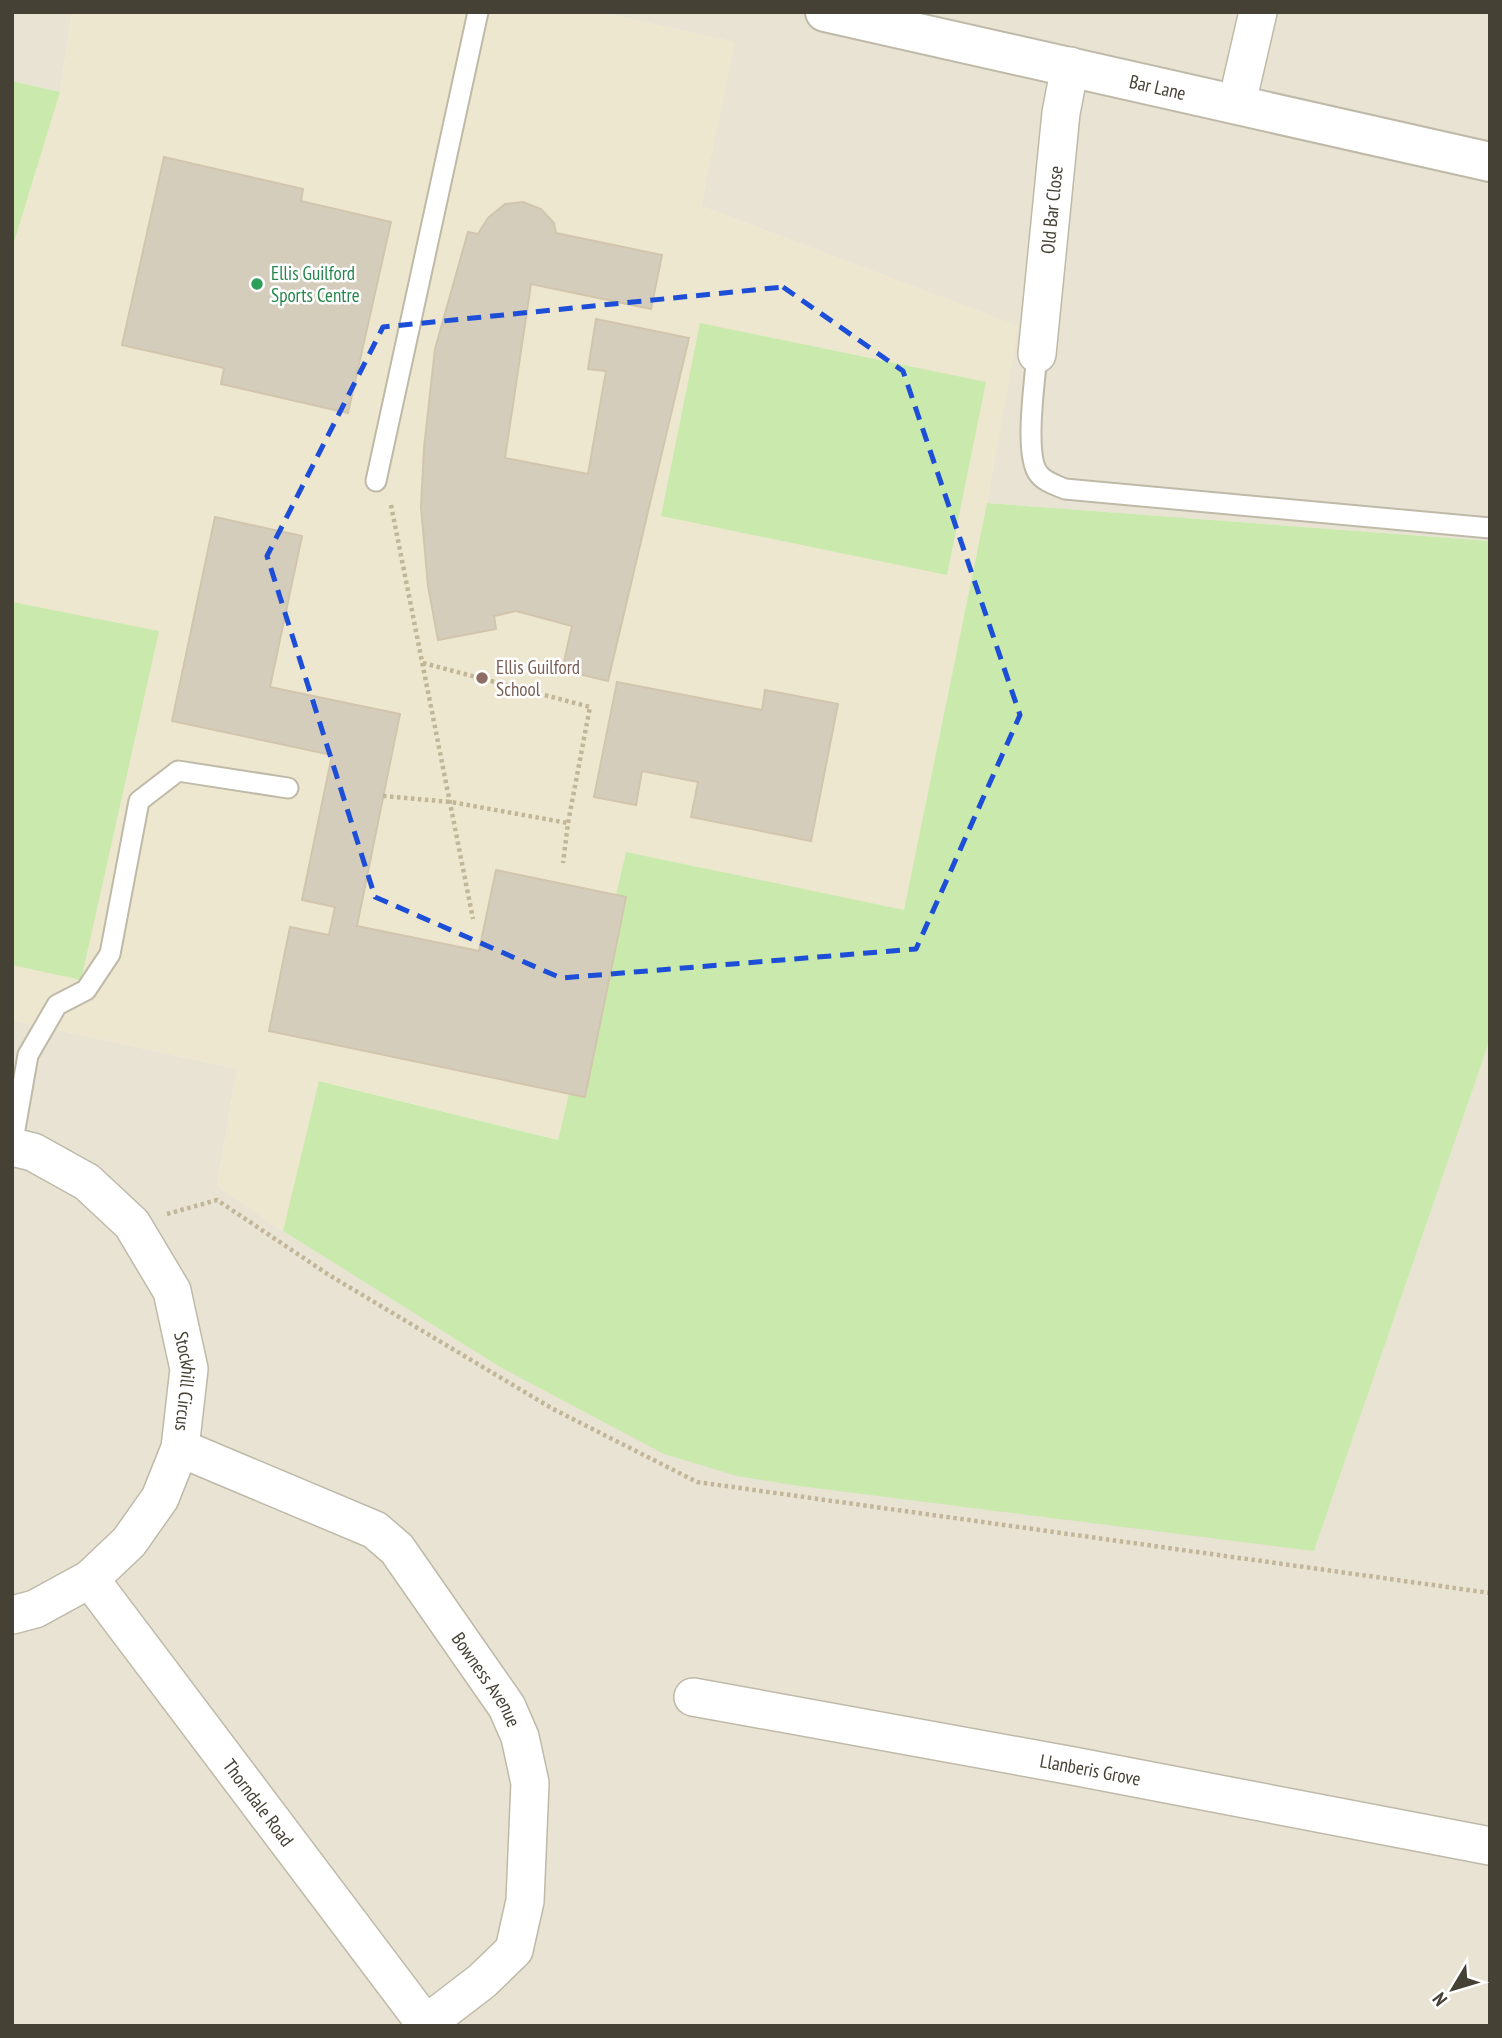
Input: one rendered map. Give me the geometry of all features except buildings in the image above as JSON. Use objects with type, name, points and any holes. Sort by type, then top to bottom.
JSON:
[{"type":"street","name":"Bar Lane","points":[[825,12],[1490,162]]},
{"type":"street","points":[[1237,103],[1258,12]]},
{"type":"street","name":"Old Bar Close","points":[[1037,354],[1061,113],[1070,66]]},
{"type":"street","name":"Stockhill Circus","points":[[12,1147],[33,1152],[87,1182],[132,1224],[173,1292],[189,1369],[180,1448],[160,1498],[129,1542],[90,1578],[35,1609],[12,1615]]},
{"type":"street","name":"Bowness Avenue","points":[[180,1448],[375,1531],[397,1549],[507,1707],[520,1737],[530,1783],[524,1901],[514,1950],[482,1981],[427,2025]]},
{"type":"street","name":"Thorndale Road","points":[[90,1578],[427,2025]]},
{"type":"street","name":"Llanberis Grove","points":[[693,1697],[1490,1846]]},
{"type":"lane","points":[[376,481],[478,12]]},
{"type":"lane","points":[[1037,354],[1030,449],[1037,472],[1048,482],[1065,489],[1490,528]]},
{"type":"lane","points":[[12,1147],[28,1055],[57,1005],[86,989],[110,954],[139,801],[178,771],[288,788]]},
{"type":"path","points":[[376,481],[393,508],[473,919]]},
{"type":"path","points":[[423,663],[590,707],[563,863]]},
{"type":"path","points":[[383,796],[451,802],[568,823]]},
{"type":"path","points":[[132,1224],[217,1199],[328,1275],[553,1409],[697,1482],[1490,1593]]},
{"type":"highlighted area","points":[[783,287],[903,371],[1020,715],[916,949],[561,978],[375,897],[267,556],[383,327]]},
{"type":"shaded area","points":[[12,12],[72,12],[60,92],[12,81]]},
{"type":"shaded area","name":"Ellis Guilford School","points":[[72,12],[599,12],[735,42],[701,206],[1019,326],[987,503],[904,911],[626,852],[558,1140],[320,1081],[283,1231],[217,1186],[237,1069],[12,1020],[12,249],[60,92]]},
{"type":"shaded area","points":[[599,12],[1490,12],[1490,541],[987,503],[1018,326],[701,206],[734,42]]},
{"type":"shaded area","points":[[12,1020],[237,1069],[217,1186],[283,1231],[500,1367],[1314,1551],[1490,1039],[1490,2026],[12,2026]]},
{"type":"green space","points":[[12,81],[60,92],[12,249]]},
{"type":"green space","points":[[700,323],[986,382],[947,575],[661,516]]},
{"type":"green space","points":[[987,503],[1490,541],[1490,1039],[1314,1551],[799,1486],[737,1476],[664,1454],[500,1367],[283,1231],[319,1081],[558,1140],[626,852],[904,910]]},
{"type":"green space","points":[[12,602],[159,631],[81,980],[12,965]]},
{"type":"place","name":"Ellis Guilford Sports Centre","points":[[257,284]]},
{"type":"place","name":"Ellis Guilford School","points":[[482,678]]}]
